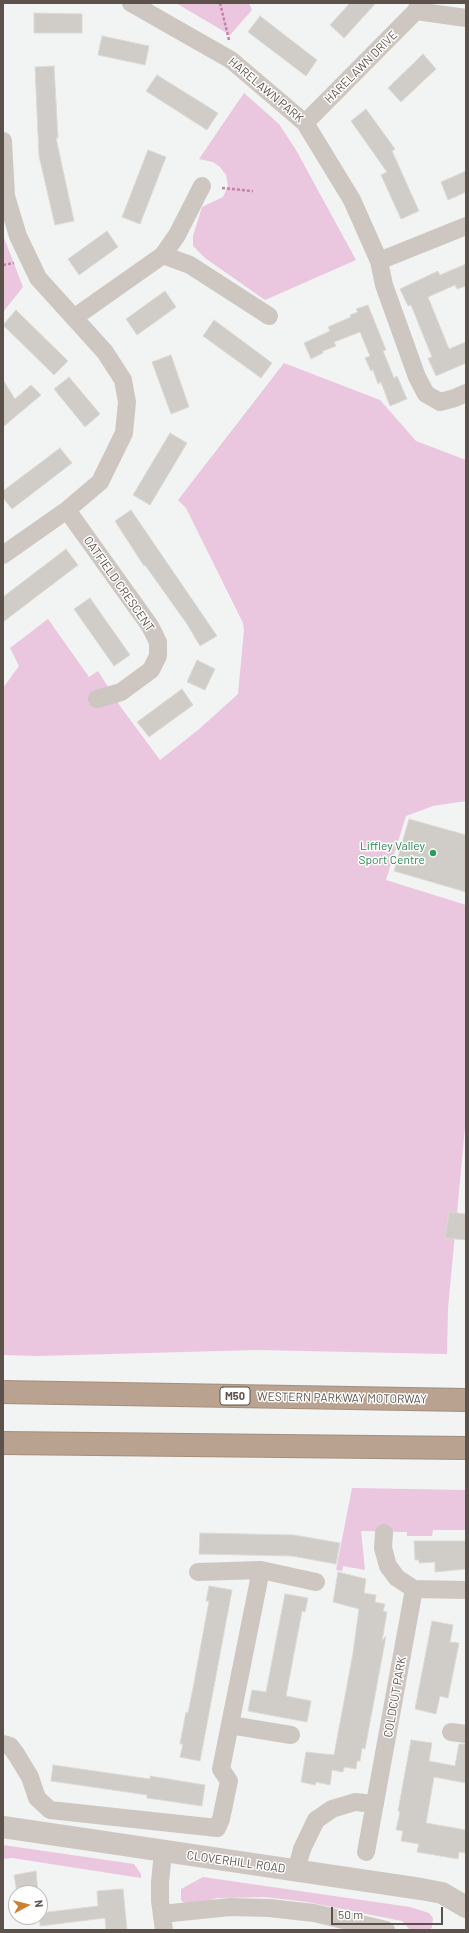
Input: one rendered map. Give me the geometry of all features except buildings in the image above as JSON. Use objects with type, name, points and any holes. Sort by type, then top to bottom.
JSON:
[{"type":"highway","name":"WESTERN PARKWAY MOTORWAY","points":[[3,1392],[466,1400]]},
{"type":"highway","points":[[3,1443],[466,1448]]},
{"type":"street","name":"HARELAWN PARK","points":[[131,3],[231,60],[306,123],[352,200],[379,261],[383,284],[417,377],[426,394],[440,402],[466,393]]},
{"type":"street","name":"HARELAWN DRIVE","points":[[306,123],[418,7],[466,18]]},
{"type":"street","points":[[3,141],[4,196],[18,236],[38,278],[75,317],[105,352],[123,380],[127,402],[124,433],[100,482],[68,510],[3,555]]},
{"type":"street","points":[[75,317],[163,256],[177,235],[202,186]]},
{"type":"street","points":[[379,261],[466,226]]},
{"type":"street","points":[[163,256],[190,265],[269,316]]},
{"type":"street","name":"OATFIELD CRESCENT","points":[[68,510],[150,626],[158,642],[158,656],[151,670],[121,692],[97,700]]},
{"type":"street","points":[[384,1533],[383,1548],[388,1566],[397,1578],[414,1589],[466,1590]]},
{"type":"street","points":[[3,1744],[10,1746],[16,1754],[30,1777],[37,1798],[50,1810],[217,1828],[221,1819],[229,1781],[221,1769],[261,1570]]},
{"type":"street","points":[[198,1572],[261,1570],[316,1582]]},
{"type":"street","name":"COLDCUT PARK","points":[[366,1852],[414,1589]]},
{"type":"street","points":[[230,1725],[291,1734]]},
{"type":"street","points":[[296,1871],[302,1848],[316,1820],[332,1810],[355,1802],[375,1804]]},
{"type":"street","name":"CLOVERHILL ROAD","points":[[3,1827],[163,1852],[435,1891],[442,1893],[466,1907]]},
{"type":"street","points":[[163,1852],[160,1882],[163,1922],[230,1907],[269,1908],[314,1913],[386,1930]]},
{"type":"path","points":[[220,3],[229,40]]},
{"type":"path","points":[[222,188],[253,191]]},
{"type":"path","points":[[3,265],[18,263]]},
{"type":"shaded area","points":[[176,3],[249,3],[252,10],[230,35]]},
{"type":"shaded area","points":[[244,93],[279,124],[296,150],[356,260],[265,300],[205,258],[193,246],[193,236],[202,207],[223,197],[228,186],[226,175],[220,167],[213,162],[199,159]]},
{"type":"shaded area","points":[[3,235],[23,287],[3,312]]},
{"type":"shaded area","points":[[284,363],[380,400],[416,441],[466,460],[466,801],[433,806],[406,816],[386,880],[466,905],[466,1117],[448,1308],[447,1354],[256,1350],[38,1356],[3,1355],[3,688],[19,666],[10,648],[48,619],[89,677],[98,671],[120,706],[160,760],[198,730],[238,694],[244,630],[243,623],[186,508],[178,500]]},
{"type":"shaded area","points":[[352,1488],[466,1490],[466,1530],[433,1530],[432,1536],[407,1536],[407,1532],[361,1531],[365,1570],[343,1566],[342,1571],[336,1570]]},
{"type":"shaded area","points":[[3,1845],[134,1864],[141,1874],[141,1878],[12,1858],[3,1859]]},
{"type":"shaded area","points":[[203,1877],[410,1907],[429,1913],[433,1918],[432,1927],[430,1930],[410,1930],[402,1921],[307,1902],[265,1897],[217,1898],[197,1904],[184,1903],[181,1900],[181,1889]]},
{"type":"place","name":"Liffley Valley Sport Centre","points":[[433,853]]}]
